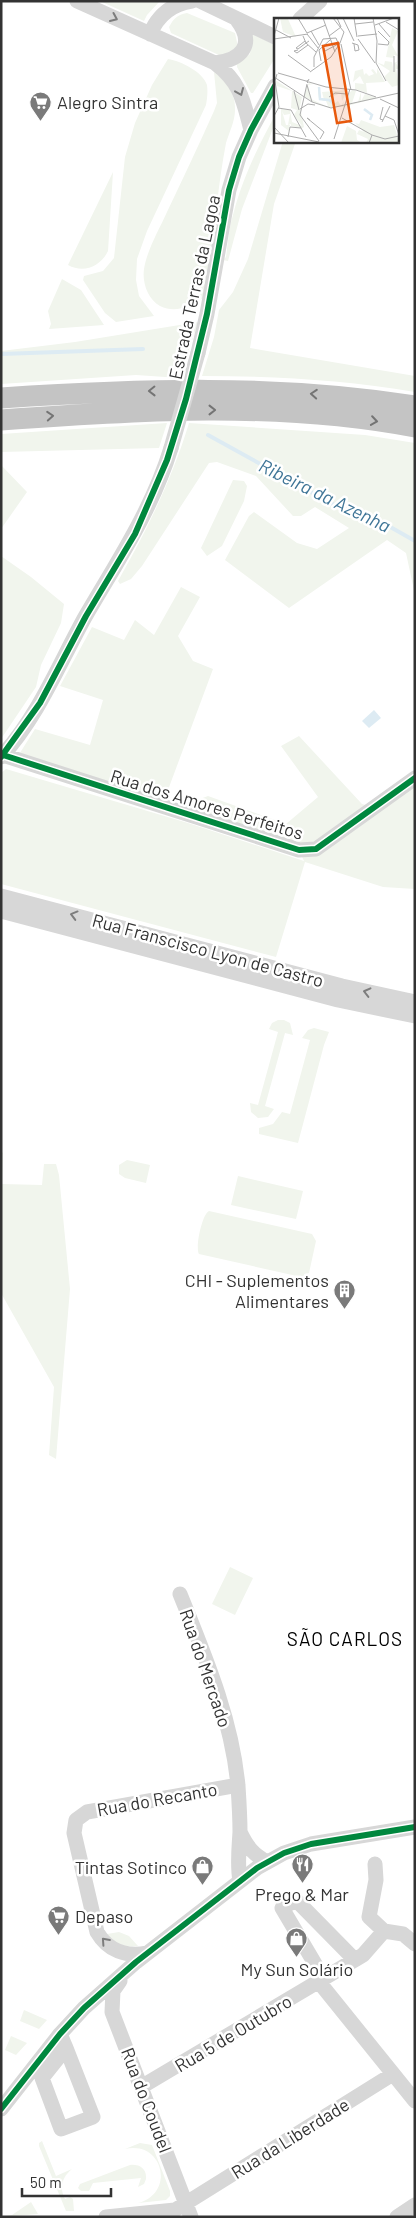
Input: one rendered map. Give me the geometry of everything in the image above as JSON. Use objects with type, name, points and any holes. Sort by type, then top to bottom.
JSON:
[{"type":"highway","points":[[1,398],[96,392],[259,390],[332,395],[415,406]]},
{"type":"highway","points":[[1,420],[108,412],[239,410],[363,419],[415,427]]},
{"type":"street","points":[[77,1],[215,63],[232,78],[238,87],[251,130]]},
{"type":"street","points":[[150,34],[165,12],[182,3],[192,1]]},
{"type":"street","points":[[200,1],[243,23],[274,36]]},
{"type":"street","points":[[301,18],[320,1]]},
{"type":"street","points":[[315,18],[324,1]]},
{"type":"street","points":[[215,63],[229,61],[241,53],[245,44],[243,23]]},
{"type":"street","points":[[243,23],[274,28]]},
{"type":"street","name":"Estrada Terras da Lagoa","points":[[2,756],[40,703],[86,616],[135,534],[171,448],[198,353],[229,190],[239,157],[274,88]]},
{"type":"street","name":"Rua dos Amores Perfeitos","points":[[2,756],[299,850],[316,849],[415,778]]},
{"type":"street","name":"Rua Franscisco Lyon de Castro","points":[[1,896],[342,986],[415,1002]]},
{"type":"street","name":"Rua Franscisco Lyon de Castro","points":[[1,911],[338,1000],[415,1016]]},
{"type":"street","name":"Rua do Mercado","points":[[180,1594],[220,1698],[238,1785],[240,1832],[237,1863],[240,1881]]},
{"type":"street","name":"Rua do Recanto","points":[[148,1953],[131,1955],[114,1950],[104,1942],[97,1932],[74,1833],[76,1820],[87,1812],[238,1785]]},
{"type":"street","points":[[1,2109],[60,2034],[84,2008],[148,1953],[267,1862],[284,1853],[311,1844],[415,1827]]},
{"type":"street","name":"Rua do Mercado","points":[[240,1832],[252,1854],[267,1862]]},
{"type":"street","points":[[375,1864],[376,1880],[369,1917],[384,1931],[403,1934],[415,1944]]},
{"type":"street","points":[[359,1958],[296,1900],[282,1908],[321,1980],[415,2101]]},
{"type":"street","name":"Rua 5 de Outubro","points":[[141,2087],[359,1958],[384,1931]]},
{"type":"street","name":"Rua do Coudel","points":[[127,1971],[113,1991],[112,2012],[189,2210]]},
{"type":"street","points":[[84,2008],[103,2005],[112,2012]]},
{"type":"street","points":[[60,2034],[66,2048],[93,2116],[62,2129],[42,2078],[66,2048]]},
{"type":"street","name":"Rua da Liberdade","points":[[106,2217],[189,2210],[393,2074]]},
{"type":"street","points":[[397,2217],[415,2205]]},
{"type":"shaded area","points":[[100,1],[160,1],[144,21]]},
{"type":"shaded area","points":[[187,13],[235,33],[238,47],[221,56],[171,33],[169,27],[176,17]]},
{"type":"shaded area","points":[[252,34],[274,45],[274,60],[253,93],[251,93],[237,67],[237,64],[250,54]]},
{"type":"shaded area","points":[[168,59],[185,65],[205,80],[207,85],[206,105],[147,231],[137,259],[136,280],[139,296],[154,316],[116,322],[105,313],[83,280],[84,276],[103,271],[114,258],[125,157],[135,123],[152,85]]},
{"type":"shaded area","points":[[214,72],[222,79],[232,93],[235,114],[226,143],[203,298],[183,308],[166,308],[156,303],[149,295],[145,285],[144,269],[154,240],[217,103]]},
{"type":"shaded area","points":[[274,117],[274,126],[242,209],[228,261],[223,260],[226,257],[230,225],[241,189]]},
{"type":"shaded area","points":[[283,142],[296,142],[274,204],[250,348],[415,376],[415,392],[362,384],[309,380],[202,376],[214,337],[219,310],[233,292],[248,259]]},
{"type":"shaded area","points":[[113,172],[108,251],[101,261],[91,267],[74,268],[68,265]]},
{"type":"shaded area","points":[[62,279],[81,290],[104,325],[49,329],[51,324],[48,311]]},
{"type":"shaded area","points":[[198,322],[180,378],[136,375],[1,384],[1,351],[75,342]]},
{"type":"shaded area","points":[[167,423],[159,448],[1,452],[1,434]]},
{"type":"shaded area","points":[[189,423],[365,435],[415,443],[415,595],[406,553],[387,540],[289,608],[225,560],[249,516],[254,512],[297,543],[317,549],[349,528],[315,507],[301,516],[293,516],[256,476],[217,462],[209,463],[142,566],[131,579],[120,584],[118,581],[139,543],[167,484]]},
{"type":"shaded area","points":[[1,465],[27,492],[1,529]]},
{"type":"shaded area","points":[[233,480],[244,481],[247,486],[244,501],[222,546],[207,556],[201,548]]},
{"type":"shaded area","points":[[1,556],[64,604],[61,623],[41,665],[36,687],[1,739]]},
{"type":"shaded area","points":[[181,587],[200,597],[178,636],[193,661],[213,669],[165,798],[18,756],[35,729],[90,745],[103,700],[60,686],[92,627],[124,640],[135,620],[154,635]]},
{"type":"shaded area","points":[[374,710],[381,718],[369,728],[362,721]]},
{"type":"shaded area","points":[[299,736],[362,804],[380,809],[415,783],[415,889],[383,887],[305,862],[276,957],[1,884],[1,773],[6,769],[188,823],[304,861],[296,843],[184,805],[208,796],[286,824],[318,797],[281,746]]},
{"type":"shaded area","points":[[278,1020],[290,1023],[293,1035],[285,1033],[265,1106],[274,1109],[268,1117],[258,1118],[251,1112],[250,1103],[258,1105],[278,1032],[269,1029],[272,1023]]},
{"type":"shaded area","points":[[314,1028],[329,1032],[298,1143],[259,1134],[259,1128],[273,1124],[282,1112],[290,1114],[310,1040],[302,1038],[308,1030]]},
{"type":"shaded area","points":[[3,1152],[2,1184],[42,1185],[44,1164],[56,1164],[59,1175],[70,1289],[56,1459],[49,1455],[54,1387],[1,1293],[1,1154]]},
{"type":"shaded area","points":[[127,1160],[150,1165],[146,1183],[125,1178],[119,1174],[119,1165]]},
{"type":"shaded area","points":[[238,1176],[303,1191],[296,1219],[231,1205]]},
{"type":"shaded area","points":[[209,1211],[312,1234],[316,1241],[309,1273],[301,1277],[199,1254],[200,1231],[206,1213]]},
{"type":"shaded area","points":[[230,1567],[253,1578],[235,1615],[212,1604]]},
{"type":"shaded area","points":[[119,1932],[129,1936],[138,1946],[121,1945],[107,1934]]},
{"type":"shaded area","points":[[24,2010],[47,2020],[39,2029],[20,2021]]},
{"type":"shaded area","points":[[11,2036],[27,2043],[16,2055],[5,2050]]},
{"type":"shaded area","points":[[42,2141],[56,2176],[72,2169],[62,2183],[62,2191],[65,2199],[70,2197],[73,2199],[74,2211],[66,2211],[39,2146],[39,2143]]},
{"type":"shaded area","points":[[140,2143],[152,2145],[170,2191],[170,2196],[166,2200],[138,2203],[150,2197],[157,2189],[161,2179],[156,2159],[148,2152],[138,2148],[125,2149]]},
{"type":"shaded area","points":[[130,2165],[140,2166],[144,2170],[146,2179],[144,2184],[138,2187],[141,2178],[93,2183],[89,2191],[81,2191],[78,2188],[80,2184]]},
{"type":"shaded area","points":[[31,2202],[38,2214],[1,2217],[12,2215]]},
{"type":"waterway","points":[[1,354],[143,349]]},
{"type":"waterway","name":"Ribeira da Azenha","points":[[208,435],[338,507],[378,520],[415,541]]},
{"type":"cycle path","points":[[1,757],[40,703],[86,616],[135,534],[167,460],[186,399],[207,314],[229,190],[239,157],[274,88]]},
{"type":"cycle path","points":[[3,755],[299,850],[316,849],[415,778]]},
{"type":"cycle path","points":[[1,2109],[60,2034],[84,2008],[136,1962],[257,1868],[284,1853],[311,1844],[415,1827]]},
{"type":"place","name":"Alegro Sintra","points":[[41,121]]},
{"type":"place","name":"CHI - Suplementos Alimentares","points":[[345,1309]]},
{"type":"place","name":"Prego & Mar","points":[[302,1883]]},
{"type":"place","name":"Tintas Sotinco","points":[[203,1886]]},
{"type":"place","name":"Depaso","points":[[59,1935]]},
{"type":"place","name":"My Sun Solário","points":[[297,1958]]},
{"type":"district","name":"SÃO CARLOS","points":[[345,1638]]}]
